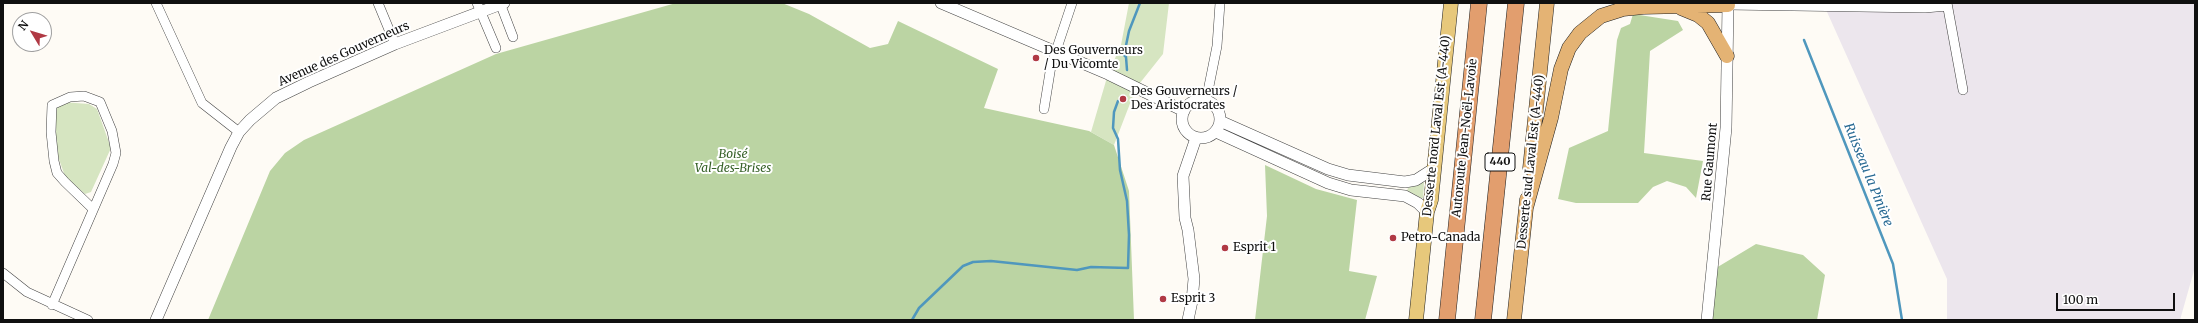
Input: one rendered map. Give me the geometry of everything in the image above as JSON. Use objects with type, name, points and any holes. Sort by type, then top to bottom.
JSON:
[{"type":"highway","name":"Autoroute Jean-Noël-Lavoie","points":[[1446,320],[1479,3]]},
{"type":"highway","name":"440","points":[[1483,320],[1516,3]]},
{"type":"highway","name":"Desserte sud Laval Est (A-440)","points":[[1514,320],[1547,3]]},
{"type":"highway","points":[[1526,208],[1551,118],[1561,69],[1566,55],[1576,38],[1596,20],[1615,11],[1643,7],[1681,8],[1728,5]]},
{"type":"highway","points":[[1681,8],[1698,15],[1708,23],[1727,56]]},
{"type":"main road","name":"Desserte nord Laval Est (A-440)","points":[[1416,320],[1427,212],[1431,200],[1451,3]]},
{"type":"street","points":[[156,3],[202,103],[239,132]]},
{"type":"street","points":[[378,3],[395,44]]},
{"type":"street","points":[[501,3],[513,38]]},
{"type":"street","name":"Avenue des Gouverneurs","points":[[156,320],[239,132],[250,120],[276,98],[479,8],[501,3]]},
{"type":"street","points":[[941,3],[1108,74],[1184,110]]},
{"type":"street","points":[[1044,109],[1051,66],[1072,3]]},
{"type":"street","points":[[1206,101],[1218,46],[1220,3]]},
{"type":"street","points":[[1728,5],[1925,8],[1947,5],[1963,90]]},
{"type":"street","name":"Rue Gaumont","points":[[1707,320],[1726,128],[1728,5]]},
{"type":"street","points":[[479,8],[496,48]]},
{"type":"street","points":[[52,305],[113,164],[116,153],[112,131],[100,102],[84,96],[70,96],[52,105],[51,132],[54,161],[58,173],[65,182],[93,209]]},
{"type":"street","points":[[1206,101],[1217,108],[1220,121],[1216,132],[1207,138],[1196,138],[1189,134],[1184,127],[1182,119],[1184,110],[1192,103],[1206,101]]},
{"type":"street","points":[[1220,121],[1328,169],[1348,175],[1405,182],[1416,180],[1433,169]]},
{"type":"street","points":[[1216,132],[1337,186],[1404,196],[1418,203],[1427,212]]},
{"type":"street","points":[[1188,320],[1192,301],[1194,279],[1188,230],[1185,218],[1184,176],[1196,138]]},
{"type":"street","points":[[3,274],[27,292],[52,305],[88,320]]},
{"type":"shaded area","points":[[1823,3],[2195,3],[2195,267],[2180,320],[1947,320],[1947,279]]},
{"type":"green space","name":"Boisé Val-des-Brises","points":[[676,3],[782,3],[809,14],[870,48],[888,44],[898,21],[998,69],[984,108],[1089,131],[1114,145],[1129,191],[1134,320],[208,320],[270,171],[285,153],[304,140],[496,54]]},
{"type":"green space","points":[[1129,3],[1169,3],[1163,54],[1136,88],[1114,145],[1091,132],[1108,74],[1121,45]]},
{"type":"green space","points":[[1633,14],[1678,21],[1683,30],[1650,51],[1644,153],[1703,161],[1696,198],[1686,187],[1667,181],[1653,187],[1638,203],[1576,203],[1558,199],[1569,148],[1608,131],[1617,40],[1621,28],[1630,24]]},
{"type":"green space","points":[[62,102],[89,104],[97,109],[111,148],[91,192],[85,194],[65,176],[56,151],[55,114],[57,106]]},
{"type":"green space","points":[[1265,165],[1316,189],[1357,200],[1349,271],[1377,276],[1365,320],[1255,320],[1267,216]]},
{"type":"green space","points":[[1422,181],[1424,183],[1423,198],[1407,191],[1408,188]]},
{"type":"green space","points":[[1756,244],[1803,255],[1825,275],[1817,320],[1712,320],[1716,268]]},
{"type":"waterway","points":[[1127,70],[1126,57],[1124,55],[1129,31],[1140,3]]},
{"type":"waterway","name":"Ruisseau la Pinière","points":[[1804,40],[1893,264],[1902,320]]},
{"type":"waterway","points":[[912,320],[919,308],[963,266],[973,262],[991,261],[1077,270],[1091,267],[1128,268],[1129,235],[1127,201],[1120,170],[1118,139],[1113,128],[1114,112],[1118,101]]},
{"type":"place","name":"Des Gouverneurs / Du Vicomte","points":[[1036,58]]},
{"type":"place","name":"Des Gouverneurs / Des Aristocrates","points":[[1123,99]]},
{"type":"place","name":"Petro-Canada","points":[[1393,238]]},
{"type":"place","name":"Esprit 1","points":[[1225,248]]},
{"type":"place","name":"Esprit 3","points":[[1163,299]]}]
